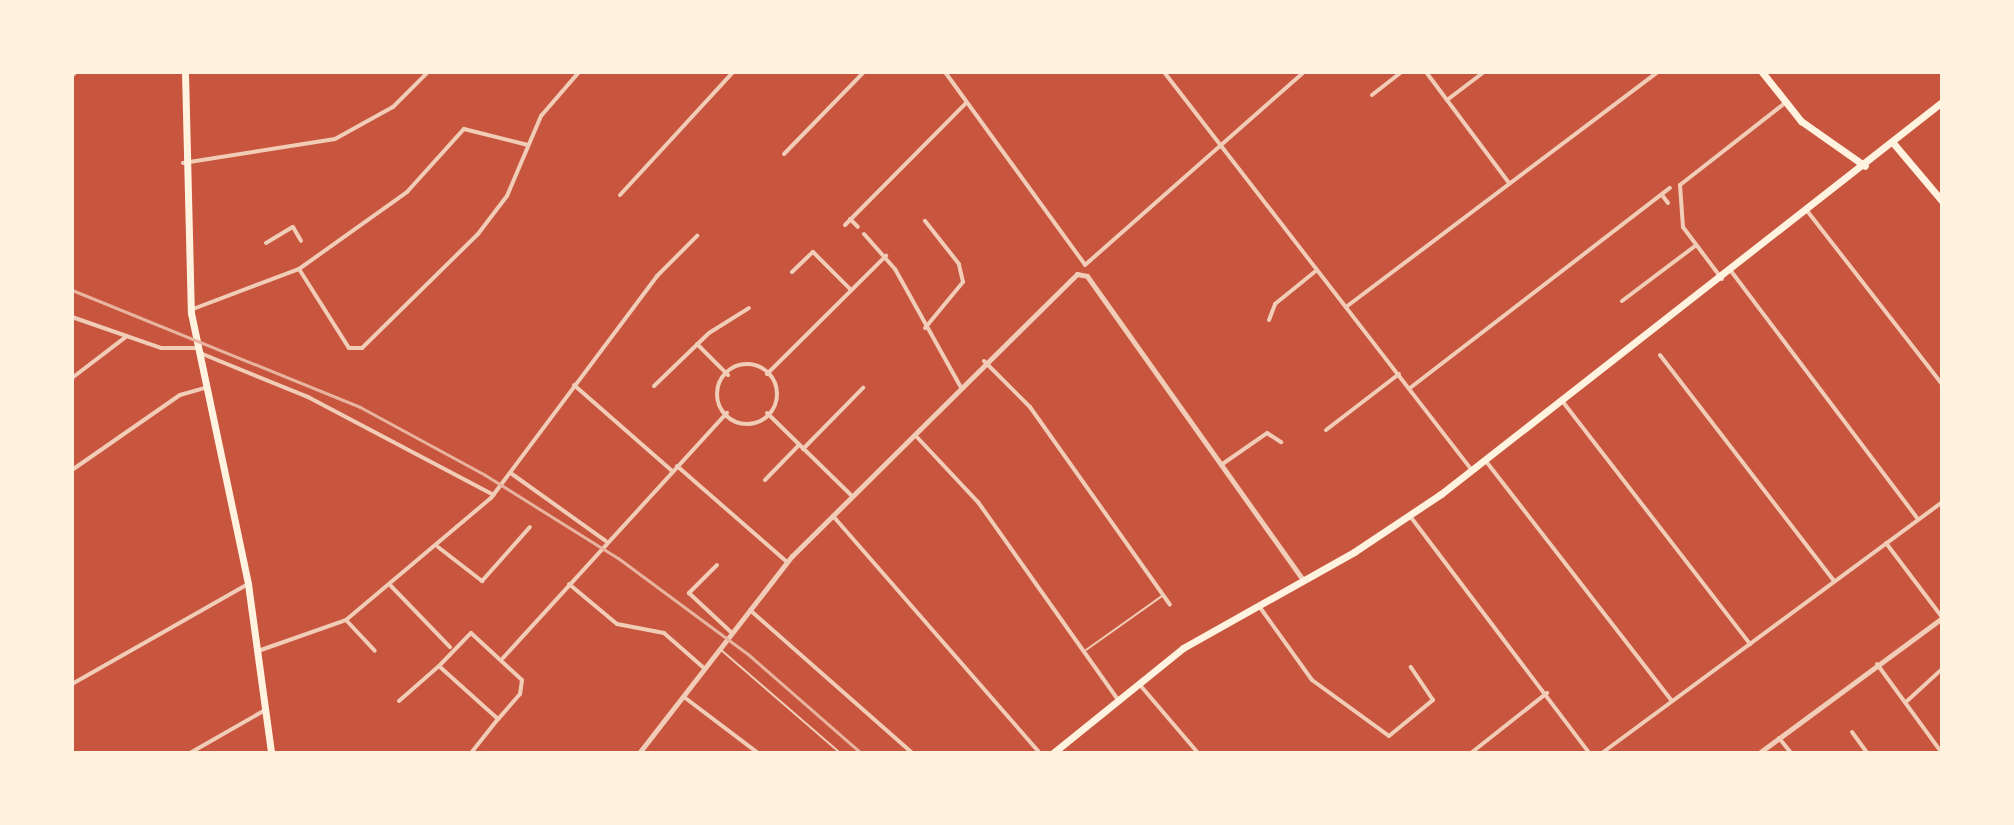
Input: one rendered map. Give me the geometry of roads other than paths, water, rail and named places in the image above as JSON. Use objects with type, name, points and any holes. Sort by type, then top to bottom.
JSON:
[{"type":"main road","points":[[185,72],[183,163],[190,309],[248,584],[271,753]]},
{"type":"main road","points":[[1762,72],[1785,103],[1865,166]]},
{"type":"main road","points":[[1053,753],[1138,683],[1410,516],[1472,471],[1808,212],[1942,102]]},
{"type":"main road","points":[[1894,144],[1942,201]]},
{"type":"street","points":[[183,163],[335,139],[393,107],[428,72]]},
{"type":"street","points":[[299,269],[349,348],[362,348],[478,234],[507,196],[541,116],[579,72]]},
{"type":"street","points":[[620,195],[733,72]]},
{"type":"street","points":[[784,154],[864,72]]},
{"type":"street","points":[[945,72],[1083,265],[1304,72]]},
{"type":"street","points":[[1164,72],[1472,471]]},
{"type":"street","points":[[1372,95],[1401,72]]},
{"type":"street","points":[[1426,72],[1509,183]]},
{"type":"street","points":[[1447,100],[1484,72]]},
{"type":"street","points":[[1346,307],[1658,72]]},
{"type":"street","points":[[845,225],[966,103]]},
{"type":"street","points":[[1722,279],[1695,246],[1676,207],[1681,183],[1785,103]]},
{"type":"street","points":[[190,309],[299,269],[313,260],[407,192],[458,132],[471,128],[529,145]]},
{"type":"street","points":[[1410,388],[1670,188]]},
{"type":"street","points":[[1662,195],[1668,203]]},
{"type":"street","points":[[1808,212],[1942,384]]},
{"type":"street","points":[[850,219],[858,227]]},
{"type":"street","points":[[925,221],[959,264],[963,282],[925,328]]},
{"type":"street","points":[[266,243],[293,227],[301,241]]},
{"type":"street","points":[[864,234],[886,256],[960,386]]},
{"type":"street","points":[[258,651],[346,620],[438,547],[494,495],[574,385],[697,236]]},
{"type":"street","points":[[1622,301],[1695,246]]},
{"type":"street","points":[[308,252],[313,260]]},
{"type":"street","points":[[792,272],[813,252],[851,290]]},
{"type":"street","points":[[767,374],[886,256]]},
{"type":"street","points":[[1269,320],[1275,304],[1317,270]]},
{"type":"street","points":[[1731,271],[1918,519]]},
{"type":"street","points":[[639,753],[787,562],[831,514],[984,361],[1080,274],[1304,581]]},
{"type":"street","points":[[654,386],[697,344],[749,308]]},
{"type":"street","points":[[72,317],[161,348],[197,350],[308,397],[494,495]]},
{"type":"street","points":[[72,378],[127,336]]},
{"type":"street","points":[[697,344],[728,375]]},
{"type":"street","points":[[1660,355],[1834,581]]},
{"type":"street","points":[[751,360],[782,390],[767,413],[742,428],[727,413],[713,391],[728,375],[751,360]]},
{"type":"street","points":[[984,361],[1030,407],[1170,605]]},
{"type":"street","points":[[1326,430],[1399,374]]},
{"type":"street","points":[[574,385],[672,471]]},
{"type":"street","points":[[72,470],[180,395],[205,388]]},
{"type":"street","points":[[765,480],[863,388]]},
{"type":"street","points":[[1563,402],[1750,644]]},
{"type":"street","points":[[503,658],[606,541],[727,413]]},
{"type":"street","points":[[767,413],[851,495]]},
{"type":"street","points":[[914,433],[978,502],[1118,700]]},
{"type":"street","points":[[1221,465],[1267,433],[1281,442]]},
{"type":"street","points":[[1485,460],[1672,701]]},
{"type":"street","points":[[677,466],[787,562]]},
{"type":"street","points":[[512,474],[606,541]]},
{"type":"street","points":[[1602,753],[1942,502]]},
{"type":"street","points":[[831,514],[1040,753]]},
{"type":"street","points":[[1410,516],[1547,693],[1589,753]]},
{"type":"street","points":[[438,547],[482,581],[530,527]]},
{"type":"street","points":[[1759,753],[1942,618],[1886,543]]},
{"type":"street","points":[[717,565],[689,593],[732,633]]},
{"type":"street","points":[[72,684],[248,584]]},
{"type":"street","points":[[569,584],[617,624],[664,633],[705,669]]},
{"type":"street","points":[[391,586],[450,647]]},
{"type":"street","points":[[1259,606],[1312,680],[1389,736],[1433,700],[1411,667]]},
{"type":"street","points":[[750,610],[912,753]]},
{"type":"street","points":[[346,620],[375,651]]},
{"type":"street","points":[[399,701],[439,666],[450,647],[471,633],[503,658],[524,684],[471,753]]},
{"type":"street","points":[[1877,664],[1942,753]]},
{"type":"street","points":[[439,666],[498,719]]},
{"type":"street","points":[[1905,703],[1942,669]]},
{"type":"street","points":[[1138,683],[1198,753]]},
{"type":"street","points":[[1471,753],[1547,693]]},
{"type":"street","points":[[684,697],[758,753]]},
{"type":"street","points":[[190,753],[265,710]]},
{"type":"street","points":[[1852,732],[1867,753]]},
{"type":"street","points":[[1779,738],[1791,753]]},
{"type":"lane","points":[[1083,652],[1163,596]]},
{"type":"lane","points":[[720,649],[840,753]]},
{"type":"railway","points":[[72,290],[360,407],[485,475],[618,558],[749,655],[861,753]]}]
